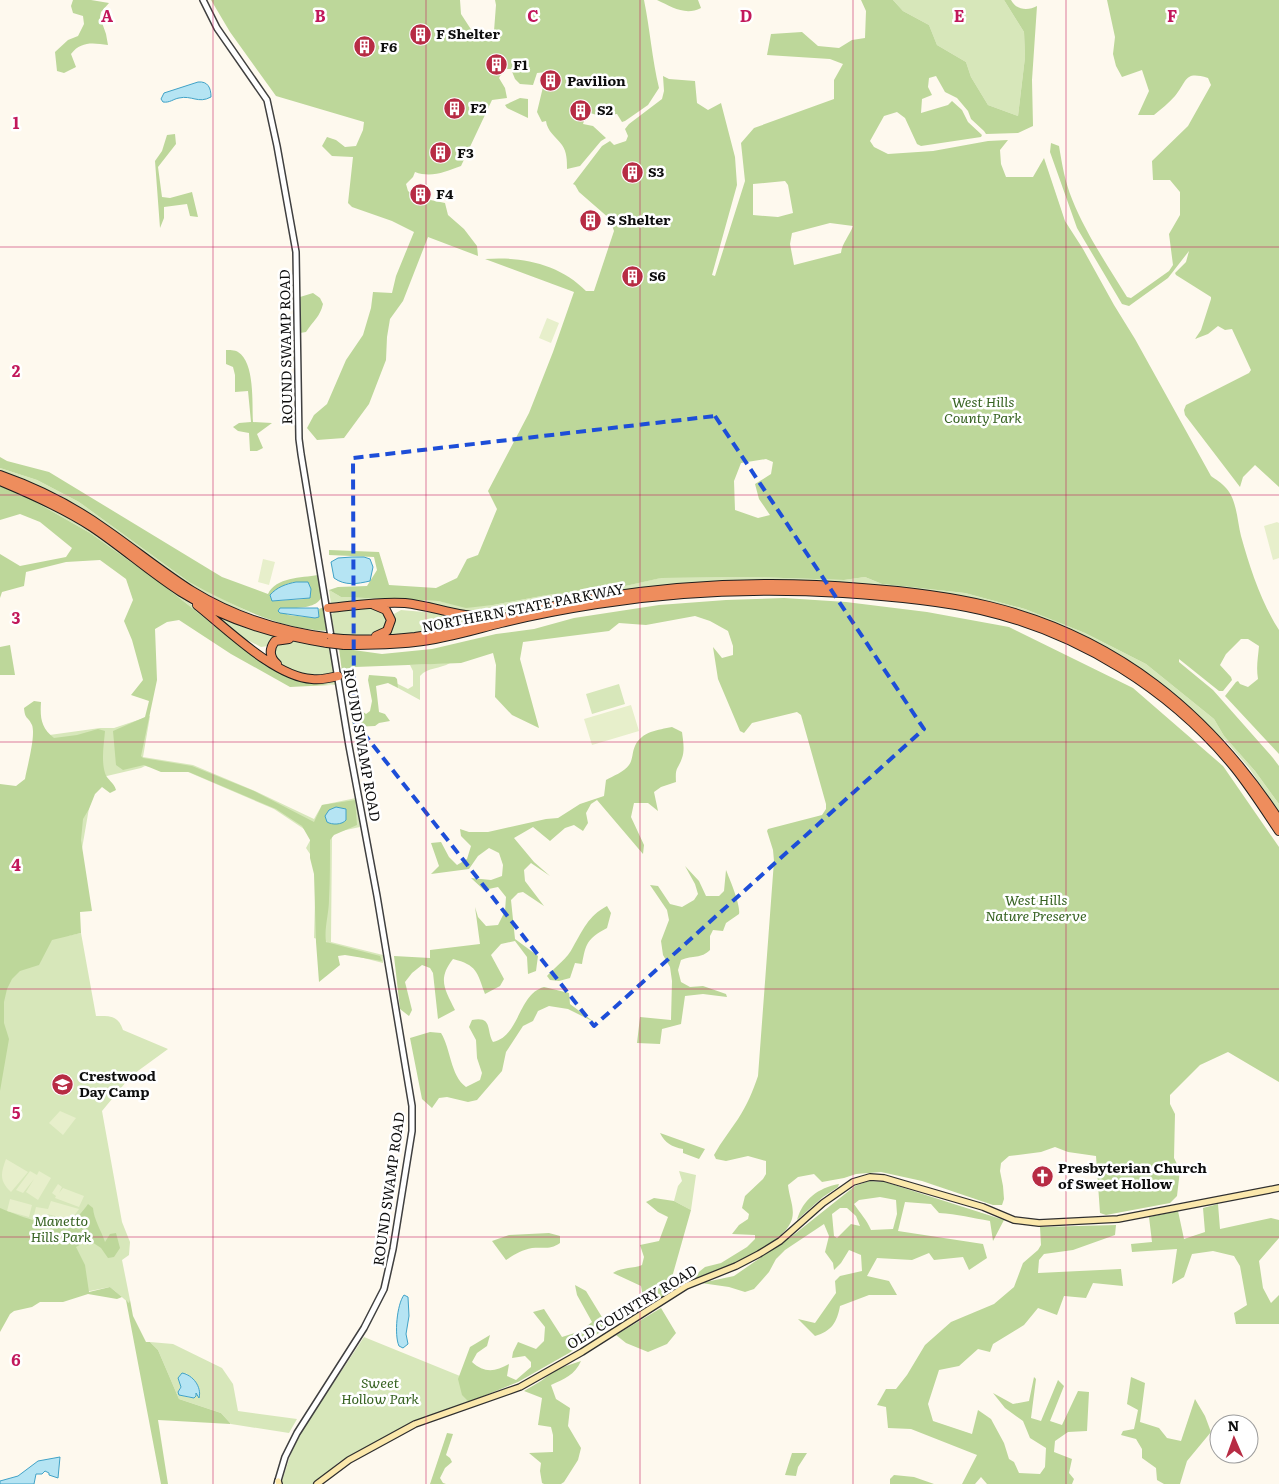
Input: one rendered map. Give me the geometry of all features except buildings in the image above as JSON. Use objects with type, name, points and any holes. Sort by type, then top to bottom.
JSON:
[{"type":"highway","name":"NORTHERN STATE PARKWAY","points":[[0,475],[25,484],[95,523],[192,591],[219,605],[275,627],[326,640]]},
{"type":"highway","name":"NORTHERN STATE PARKWAY","points":[[0,480],[44,500],[91,526],[182,592],[234,619],[304,640],[384,645],[418,642],[564,609],[633,598],[758,590],[880,595],[965,607],[1020,621],[1070,641],[1100,656],[1144,684],[1188,718],[1215,745],[1253,791],[1279,831]]},
{"type":"highway","name":"NORTHERN STATE PARKWAY","points":[[343,642],[352,639],[387,639],[417,636],[580,600],[637,592],[707,586],[757,584],[823,585],[903,592],[969,602],[1006,611],[1078,638],[1123,662],[1160,688],[1222,744],[1245,771],[1279,820]]},
{"type":"highway","points":[[182,592],[248,646],[282,670],[293,675],[312,679],[338,676]]},
{"type":"highway","points":[[328,608],[392,603],[418,605],[474,616],[493,616],[534,609]]},
{"type":"highway","points":[[365,605],[384,608],[391,620]]},
{"type":"highway","points":[[352,639],[382,635],[389,628],[392,614],[399,608],[418,605]]},
{"type":"highway","points":[[304,640],[282,639],[275,641],[270,650],[273,661],[283,668],[302,676],[338,676]]},
{"type":"main road","name":"OLD COUNTRY ROAD","points":[[317,1484],[343,1464],[391,1437],[433,1417],[520,1387],[582,1352],[686,1286],[760,1254],[780,1240],[836,1193],[860,1178],[884,1178],[974,1204],[1014,1220],[1039,1223],[1118,1219],[1279,1188]]},
{"type":"street","name":"ROUND SWAMP ROAD","points":[[203,0],[217,28],[267,100],[282,169],[296,252],[299,439],[410,1093],[412,1131],[391,1264],[384,1289],[364,1328],[296,1433],[278,1483]]},
{"type":"highlighted area","points":[[715,416],[924,729],[594,1026],[354,721],[353,458]]},
{"type":"green space","points":[[73,0],[109,3],[101,12],[100,17],[108,45],[92,44],[79,47],[71,54],[76,67],[64,73],[57,71],[55,52],[68,40],[78,36],[84,24],[83,16],[73,13],[71,6]]},
{"type":"green space","points":[[211,0],[460,0],[461,14],[474,34],[494,31],[495,0],[644,0],[659,88],[648,105],[622,122],[617,114],[600,116],[587,112],[583,124],[593,126],[606,138],[601,141],[580,166],[567,169],[564,148],[550,131],[546,121],[542,122],[537,112],[543,87],[554,91],[558,77],[547,72],[537,73],[533,85],[520,84],[515,79],[511,69],[504,69],[499,78],[505,88],[507,98],[492,100],[461,166],[432,174],[415,172],[406,184],[408,191],[416,197],[445,203],[448,215],[464,229],[477,246],[478,256],[428,237],[403,301],[390,319],[386,360],[369,404],[344,438],[317,440],[307,428],[314,415],[327,404],[346,360],[363,335],[371,308],[373,292],[392,293],[396,276],[414,232],[392,221],[352,207],[348,203],[353,157],[332,156],[322,146],[327,137],[336,140],[345,147],[356,146],[363,130],[364,122],[276,96],[230,32]]},
{"type":"green space","points":[[657,0],[698,0],[701,8],[684,11]]},
{"type":"green space","name":"West Hills County Park","points":[[861,0],[893,0],[903,11],[929,25],[937,45],[966,62],[971,77],[988,105],[1018,116],[1025,57],[1024,32],[1004,0],[1011,0],[1022,9],[1030,9],[1037,6],[1032,80],[1033,126],[1018,133],[986,134],[971,119],[968,111],[957,98],[945,92],[936,76],[929,78],[928,87],[932,95],[922,99],[921,113],[948,105],[952,101],[962,110],[968,122],[982,135],[981,137],[921,146],[917,144],[905,118],[897,112],[884,116],[870,141],[874,147],[888,154],[933,151],[988,141],[1008,140],[1000,150],[1001,164],[1006,177],[1033,177],[1044,158],[1065,221],[1135,339],[1211,476],[1224,486],[1232,498],[1252,572],[1261,596],[1279,630],[1279,754],[1225,696],[1236,682],[1238,681],[1240,684],[1248,687],[1258,679],[1259,646],[1248,639],[1241,639],[1226,654],[1220,665],[1232,680],[1223,691],[1219,691],[1179,659],[1179,662],[1213,690],[1279,766],[1279,804],[1255,771],[1224,736],[1214,719],[1146,664],[1085,633],[1025,609],[965,593],[882,584],[865,577],[844,580],[752,577],[661,578],[612,589],[547,595],[466,608],[438,601],[341,597],[329,590],[338,587],[367,586],[377,570],[374,557],[329,555],[329,550],[379,552],[389,585],[436,588],[457,578],[467,559],[478,555],[497,509],[488,491],[529,413],[574,292],[485,259],[512,259],[539,264],[564,274],[586,291],[594,291],[614,231],[610,219],[579,192],[573,184],[602,146],[610,141],[614,145],[626,141],[628,136],[625,129],[629,124],[662,99],[664,91],[663,76],[669,79],[695,81],[697,103],[708,110],[721,103],[735,157],[737,185],[712,275],[715,276],[745,181],[741,143],[754,128],[834,99],[834,80],[843,64],[830,59],[767,55],[771,34],[802,32],[818,46],[839,48],[852,40],[865,38],[866,11]],"holes":[[[785,181],[788,185],[793,213],[778,217],[753,215],[753,184]],[[830,223],[853,226],[841,253],[794,265],[790,244],[792,233]],[[766,459],[773,462],[771,474],[755,484],[759,499],[770,515],[758,518],[735,510],[734,481],[741,463]]]},
{"type":"green space","points":[[893,0],[1004,0],[1024,32],[1025,57],[1018,116],[988,105],[971,77],[966,62],[937,45],[929,25],[903,11]]},
{"type":"green space","points":[[1107,0],[1279,0],[1279,487],[1255,465],[1243,477],[1240,487],[1185,415],[1186,405],[1249,373],[1251,370],[1232,329],[1225,330],[1218,326],[1208,334],[1195,339],[1201,330],[1211,297],[1175,273],[1186,262],[1189,251],[1168,278],[1129,306],[1122,304],[1077,228],[1050,152],[1051,143],[1059,146],[1067,186],[1072,199],[1098,250],[1127,297],[1131,298],[1169,271],[1173,265],[1169,234],[1180,215],[1180,192],[1170,180],[1153,180],[1152,161],[1188,126],[1211,85],[1208,78],[1190,76],[1173,99],[1154,115],[1138,115],[1149,91],[1142,70],[1122,77],[1116,66],[1113,54],[1115,37]]},
{"type":"green space","points":[[520,98],[528,99],[528,118],[507,108],[505,105]]},
{"type":"green space","points":[[175,134],[176,144],[158,167],[162,197],[170,198],[192,192],[198,217],[190,216],[187,204],[164,207],[164,218],[160,228],[155,161],[162,151],[167,135]]},
{"type":"green space","points":[[313,293],[320,298],[323,304],[322,308],[306,332],[300,333],[300,297]]},
{"type":"green space","points":[[547,318],[559,323],[551,343],[539,338]]},
{"type":"green space","points":[[226,350],[238,352],[247,365],[252,384],[253,422],[272,423],[257,434],[263,448],[257,451],[250,451],[249,433],[238,431],[233,427],[239,423],[251,422],[248,391],[235,392],[235,375],[233,367],[226,364]]},
{"type":"green space","points":[[0,457],[7,461],[49,472],[222,577],[268,594],[272,588],[283,581],[318,575],[322,592],[318,602],[302,608],[280,608],[288,615],[317,618],[319,609],[324,607],[328,631],[291,626],[273,621],[222,599],[189,582],[79,502],[37,480],[0,468]],"holes":[[[296,582],[305,599],[272,601],[274,591],[287,584]]]},
{"type":"green space","points":[[0,468],[37,480],[79,502],[189,582],[253,614],[229,606],[178,578],[75,504],[0,470]]},
{"type":"green space","points":[[0,484],[39,501],[110,543],[277,669],[304,679],[333,679],[336,681],[336,685],[307,682],[289,677],[264,665],[158,581],[90,533],[18,492],[0,486]]},
{"type":"green space","points":[[0,486],[18,492],[90,533],[158,581],[264,665],[289,677],[307,682],[331,685],[290,687],[231,654],[179,620],[167,622],[155,629],[157,680],[141,756],[143,758],[192,766],[254,791],[314,822],[322,805],[355,800],[357,825],[334,835],[330,840],[329,905],[326,942],[380,956],[382,961],[345,955],[338,956],[340,965],[319,982],[314,874],[310,858],[310,840],[302,826],[276,809],[189,772],[161,772],[144,765],[123,770],[116,765],[113,731],[145,717],[149,701],[131,695],[143,680],[132,640],[124,621],[133,600],[126,579],[100,560],[66,562],[26,572],[24,586],[2,592],[0,598],[0,554],[20,566],[66,557],[72,548],[40,522],[20,514],[0,520]]},
{"type":"green space","points":[[1279,523],[1279,558],[1273,560],[1264,526]]},
{"type":"green space","points":[[263,559],[275,562],[269,585],[258,582]]},
{"type":"green space","points":[[752,577],[844,580],[865,577],[882,584],[965,593],[1025,609],[1085,633],[1146,664],[1214,719],[1224,736],[1255,771],[1279,804],[1279,812],[1249,768],[1225,740],[1221,739],[1193,711],[1129,663],[1126,658],[1046,619],[983,600],[877,585],[625,592],[568,598],[492,614],[478,615],[427,605],[428,601],[331,604],[329,590],[341,597],[438,601],[462,606],[493,605],[547,595],[612,589],[660,578]]},
{"type":"green space","name":"West Hills Nature Preserve","points":[[784,598],[846,602],[927,612],[1009,627],[1133,688],[1223,766],[1279,847],[1279,1082],[1228,1052],[1200,1065],[1170,1095],[1170,1104],[1175,1114],[1174,1158],[1180,1170],[1177,1196],[1170,1203],[1106,1215],[1100,1213],[1096,1156],[1068,1152],[1055,1147],[1041,1152],[1009,1156],[1001,1163],[1000,1171],[1004,1199],[1002,1205],[993,1205],[922,1181],[881,1172],[856,1174],[822,1182],[814,1174],[798,1177],[788,1185],[793,1215],[787,1229],[777,1238],[750,1256],[695,1280],[694,1276],[705,1267],[721,1263],[747,1247],[755,1239],[755,1235],[732,1234],[739,1225],[748,1219],[749,1214],[742,1208],[745,1196],[766,1174],[766,1161],[748,1156],[726,1161],[716,1159],[714,1155],[738,1119],[752,1093],[758,1076],[774,861],[773,850],[767,831],[768,829],[822,815],[826,809],[801,715],[797,712],[752,723],[744,733],[740,731],[718,679],[713,647],[722,658],[733,655],[733,646],[728,631],[710,621],[695,616],[646,625],[619,623],[609,631],[523,642],[520,659],[539,728],[512,715],[495,697],[496,665],[493,653],[461,663],[355,667],[342,672],[339,648],[382,654],[432,649],[496,634],[534,629],[574,618],[659,605]]},
{"type":"green space","points":[[378,608],[389,617],[386,630],[361,636],[335,635],[331,615],[335,611]]},
{"type":"green space","points":[[401,610],[478,619],[423,633],[385,637],[394,614]]},
{"type":"green space","points":[[211,611],[281,637],[268,646],[261,647],[234,633],[210,614]]},
{"type":"green space","points":[[282,640],[331,647],[334,672],[332,674],[309,674],[297,672],[276,663],[273,649]]},
{"type":"green space","points":[[10,645],[15,675],[0,675],[0,647]]},
{"type":"green space","points":[[450,663],[427,671],[420,676],[420,700],[398,688],[396,683],[408,689],[413,686],[413,671],[410,665]]},
{"type":"green space","points":[[369,675],[395,677],[397,679],[398,688],[388,683],[376,686],[379,712],[385,714],[390,721],[379,723],[375,726],[353,727],[345,677],[348,677],[359,709],[366,714],[370,711],[372,701],[368,680]]},
{"type":"green space","points":[[619,684],[625,704],[592,714],[586,694]]},
{"type":"green space","points":[[34,701],[41,702],[42,722],[46,730],[54,738],[77,735],[98,729],[105,731],[103,763],[106,775],[116,790],[110,793],[102,787],[95,794],[83,819],[81,840],[92,911],[80,912],[81,933],[52,940],[39,965],[20,971],[12,979],[7,989],[4,1002],[4,1023],[9,1039],[0,1091],[0,784],[16,786],[25,779],[33,730],[24,708]]},
{"type":"green space","points":[[631,705],[639,731],[592,745],[584,719]]},
{"type":"green space","name":"Manetto Hills Park","points":[[150,716],[143,757],[193,765],[255,791],[314,819],[322,805],[356,798],[360,827],[332,833],[331,942],[383,955],[383,963],[344,953],[331,958],[327,942],[314,938],[316,863],[306,848],[313,835],[274,809],[188,772],[145,766],[94,779],[67,936],[81,933],[96,1016],[113,1017],[119,1021],[123,1030],[168,1049],[131,1076],[102,1111],[122,1222],[130,1242],[129,1255],[122,1260],[130,1304],[110,1287],[0,1309],[0,789],[28,788],[35,737],[100,728],[114,728]]},
{"type":"green space","points":[[672,727],[682,732],[684,745],[681,762],[676,771],[676,782],[661,787],[654,792],[658,811],[648,803],[634,803],[631,817],[644,845],[643,854],[597,800],[591,804],[586,813],[588,823],[583,831],[574,825],[565,828],[550,841],[533,827],[514,838],[534,862],[550,876],[531,863],[524,870],[525,881],[544,906],[523,892],[518,893],[511,900],[515,939],[538,956],[536,971],[528,974],[527,957],[515,941],[501,944],[491,955],[504,979],[500,986],[485,994],[475,970],[461,961],[453,959],[445,973],[444,984],[455,1010],[438,1019],[433,973],[430,968],[422,965],[405,982],[412,1010],[409,1016],[400,1009],[394,956],[430,958],[430,950],[480,944],[475,907],[478,917],[486,926],[498,925],[505,911],[506,897],[498,887],[484,890],[471,878],[491,880],[502,876],[503,865],[499,853],[489,848],[478,856],[469,869],[431,874],[439,866],[431,843],[441,842],[449,857],[457,865],[467,859],[471,846],[461,836],[460,829],[469,832],[488,832],[558,818],[580,804],[604,796],[606,780],[629,765],[638,741],[646,734]]},
{"type":"green space","points":[[685,866],[699,881],[706,896],[719,896],[724,891],[726,870],[735,893],[739,914],[726,923],[723,931],[713,930],[710,936],[710,950],[707,953],[681,960],[678,970],[681,982],[690,987],[703,986],[726,994],[727,997],[703,994],[685,996],[681,1024],[662,1029],[660,1044],[637,1043],[640,1017],[671,1020],[672,981],[670,967],[663,955],[661,941],[669,920],[667,910],[650,885],[658,886],[670,904],[682,907],[694,900],[698,894]]},
{"type":"green space","points":[[607,906],[611,913],[607,928],[588,942],[582,964],[575,963],[570,978],[559,981],[550,980],[547,976],[568,955],[587,924],[595,914]]},
{"type":"green space","points":[[544,987],[569,993],[570,1004],[594,1022],[568,1009],[549,1006],[538,1011],[533,1021],[523,1026],[506,1052],[502,1071],[477,1100],[468,1102],[447,1097],[439,1098],[432,1108],[422,1099],[410,1038],[430,1032],[441,1033],[457,1076],[466,1087],[480,1080],[482,1073],[477,1058],[476,1040],[469,1027],[472,1020],[479,1019],[486,1022],[493,1042],[502,1038],[509,1032],[529,998],[535,991]]},
{"type":"green space","points":[[60,1111],[76,1118],[63,1135],[49,1123]]},
{"type":"green space","points":[[660,1133],[705,1149],[699,1159],[683,1153],[683,1149],[669,1144]]},
{"type":"green space","points":[[6,1159],[28,1172],[11,1192],[2,1177]]},
{"type":"green space","points":[[30,1171],[37,1175],[39,1171],[51,1178],[38,1200],[26,1192],[34,1179],[23,1193],[16,1190]]},
{"type":"green space","points":[[679,1171],[696,1175],[691,1210],[674,1201],[678,1186],[682,1181]]},
{"type":"green space","points":[[869,1181],[885,1182],[1004,1220],[993,1241],[990,1221],[939,1213],[931,1204],[905,1202],[898,1231],[983,1244],[987,1258],[969,1270],[963,1257],[934,1260],[929,1253],[912,1260],[877,1258],[867,1276],[889,1281],[897,1295],[869,1295],[840,1306],[837,1317],[830,1329],[815,1336],[798,1319],[815,1323],[836,1293],[835,1281],[840,1276],[862,1271],[861,1255],[849,1250],[834,1270],[833,1263],[825,1252],[829,1236],[824,1224],[785,1250],[754,1289],[745,1292],[729,1287],[701,1283],[734,1276],[796,1233],[855,1186]],"holes":[[[880,1197],[896,1200],[897,1214],[893,1229],[871,1230],[854,1204],[859,1200]],[[840,1208],[847,1208],[856,1216],[860,1226],[851,1224],[837,1238],[834,1236],[832,1214]]]},
{"type":"green space","points":[[58,1184],[62,1187],[59,1193],[63,1188],[84,1196],[79,1207],[55,1198],[56,1196],[52,1193]]},
{"type":"green space","points":[[839,1184],[838,1187],[823,1197],[797,1220],[807,1200],[824,1188]]},
{"type":"green space","points":[[654,1198],[674,1201],[691,1210],[667,1295],[648,1302],[643,1298],[641,1286],[613,1273],[642,1265],[644,1257],[640,1245],[659,1241],[668,1217],[658,1212],[646,1202]]},
{"type":"green space","points":[[10,1199],[32,1205],[29,1217],[7,1211]]},
{"type":"green space","points":[[51,1201],[79,1209],[71,1220],[47,1214],[45,1223],[33,1219],[36,1207],[48,1209]]},
{"type":"green space","points":[[88,1204],[93,1208],[105,1242],[110,1234],[116,1233],[120,1248],[114,1257],[108,1258],[101,1248],[89,1240],[76,1247],[85,1265],[89,1292],[110,1287],[122,1297],[117,1299],[88,1294],[63,1302],[40,1302],[32,1307],[14,1311],[10,1314],[0,1332],[0,1208],[44,1223],[62,1225],[74,1220]]},
{"type":"green space","points":[[1218,1204],[1220,1229],[1271,1218],[1279,1220],[1279,1238],[1259,1261],[1263,1288],[1271,1303],[1279,1295],[1279,1324],[1236,1324],[1234,1313],[1247,1305],[1240,1266],[1234,1256],[1213,1251],[1192,1254],[1184,1277],[1172,1284],[1177,1249],[1132,1252],[1131,1244],[1152,1242],[1149,1217],[1178,1211],[1184,1239],[1205,1232],[1203,1208]]},
{"type":"green space","points":[[1116,1225],[1115,1235],[1073,1250],[1044,1254],[1039,1260],[1038,1273],[1121,1269],[1123,1286],[1093,1283],[1086,1298],[1064,1296],[1057,1315],[1038,1308],[1024,1325],[993,1344],[990,1352],[978,1349],[959,1366],[939,1370],[928,1404],[933,1421],[972,1434],[978,1410],[991,1419],[1004,1443],[1009,1459],[1014,1462],[1019,1473],[1040,1474],[1045,1467],[1046,1448],[1030,1438],[1023,1421],[1005,1408],[993,1393],[1013,1404],[1029,1401],[1034,1377],[1036,1379],[1031,1418],[1041,1421],[1058,1380],[1064,1386],[1050,1421],[1062,1425],[1078,1391],[1089,1392],[1087,1431],[1068,1432],[1055,1441],[1054,1452],[1072,1459],[1069,1473],[1074,1479],[1072,1484],[987,1484],[981,1477],[975,1484],[962,1484],[977,1455],[911,1429],[888,1428],[886,1407],[877,1405],[886,1389],[896,1389],[925,1345],[951,1322],[994,1304],[1014,1287],[1023,1263],[1041,1245],[1040,1227]]},
{"type":"green space","points":[[549,1233],[560,1236],[560,1243],[550,1247],[525,1250],[506,1260],[492,1241],[509,1235]]},
{"type":"green space","points":[[575,1285],[586,1291],[608,1327],[569,1353],[518,1382],[469,1402],[462,1395],[458,1379],[470,1347],[490,1335],[487,1346],[477,1353],[472,1362],[485,1370],[499,1369],[509,1364],[507,1376],[516,1380],[531,1367],[531,1362],[525,1356],[512,1358],[518,1342],[536,1349],[544,1341],[545,1327],[533,1312],[544,1309],[562,1337],[581,1331],[592,1322],[577,1295]]},
{"type":"green space","points":[[126,1300],[129,1303],[130,1300],[133,1316],[146,1342],[150,1342],[158,1350],[179,1399],[221,1413],[231,1424],[158,1420],[168,1484],[161,1484]]},
{"type":"green space","points":[[661,1308],[676,1333],[667,1344],[648,1352],[626,1343],[616,1335]]},
{"type":"green space","name":"Sweet Hollow Park","points":[[364,1337],[460,1376],[469,1402],[415,1422],[339,1462],[314,1484],[281,1484],[295,1441]]},
{"type":"green space","points":[[150,1342],[173,1344],[222,1368],[233,1384],[238,1411],[297,1419],[289,1433],[231,1424],[221,1413],[179,1399],[158,1350]],"holes":[[[186,1373],[198,1386],[200,1397],[196,1393],[196,1396],[189,1397],[178,1392]]]},
{"type":"green space","points":[[581,1361],[572,1373],[551,1385],[556,1399],[570,1408],[568,1426],[581,1448],[578,1460],[564,1482],[561,1484],[544,1484],[542,1483],[540,1471],[541,1463],[529,1453],[553,1452],[553,1435],[551,1427],[538,1425],[542,1398],[524,1391],[557,1369]]},
{"type":"green space","points":[[1131,1377],[1145,1383],[1140,1422],[1159,1428],[1167,1438],[1181,1441],[1195,1399],[1205,1416],[1209,1427],[1209,1434],[1187,1461],[1180,1484],[1164,1484],[1157,1480],[1156,1468],[1142,1458],[1142,1449],[1136,1439],[1121,1435],[1123,1431],[1134,1429],[1138,1410],[1127,1404]]},
{"type":"green space","points":[[447,1433],[453,1434],[446,1455],[452,1462],[445,1468],[440,1478],[446,1484],[430,1484]]},
{"type":"green space","points":[[792,1453],[807,1453],[798,1467],[796,1476],[785,1475]]},
{"type":"green space","points":[[894,1475],[914,1477],[934,1484],[890,1484],[890,1479]]},
{"type":"water","points":[[198,82],[208,86],[211,97],[202,100],[184,97],[165,102],[161,99],[164,93]]},
{"type":"water","points":[[338,558],[370,559],[373,567],[370,581],[347,583],[334,578],[331,562]]},
{"type":"water","points":[[296,582],[308,582],[311,589],[310,598],[272,601],[270,595],[276,590]]},
{"type":"water","points":[[280,608],[318,608],[319,617],[280,613],[278,611]]},
{"type":"water","points":[[336,807],[346,809],[346,820],[337,824],[327,822],[325,816],[329,810]]},
{"type":"water","points":[[404,1295],[408,1297],[409,1316],[406,1334],[408,1344],[403,1348],[399,1346],[397,1341],[397,1327],[398,1312]]},
{"type":"water","points":[[182,1373],[190,1376],[196,1382],[200,1394],[199,1398],[196,1393],[194,1398],[179,1395],[178,1392],[181,1387],[178,1378]]},
{"type":"water","points":[[60,1457],[58,1478],[49,1475],[45,1471],[42,1474],[36,1474],[34,1484],[0,1484],[0,1481],[18,1476],[38,1461]]},
{"type":"place","name":"F Shelter","points":[[420,34]]},
{"type":"place","name":"F6","points":[[364,47]]},
{"type":"place","name":"F1","points":[[497,65]]},
{"type":"place","name":"Pavilion","points":[[551,81]]},
{"type":"place","name":"F2","points":[[454,108]]},
{"type":"place","name":"S2","points":[[581,110]]},
{"type":"place","name":"F3","points":[[441,153]]},
{"type":"place","name":"S3","points":[[632,172]]},
{"type":"place","name":"F4","points":[[420,194]]},
{"type":"place","name":"S Shelter","points":[[591,220]]},
{"type":"place","name":"S6","points":[[633,276]]},
{"type":"place","name":"Crestwood Day Camp","points":[[63,1084]]},
{"type":"place","name":"Presbyterian Church of Sweet Hollow","points":[[1042,1176]]}]
